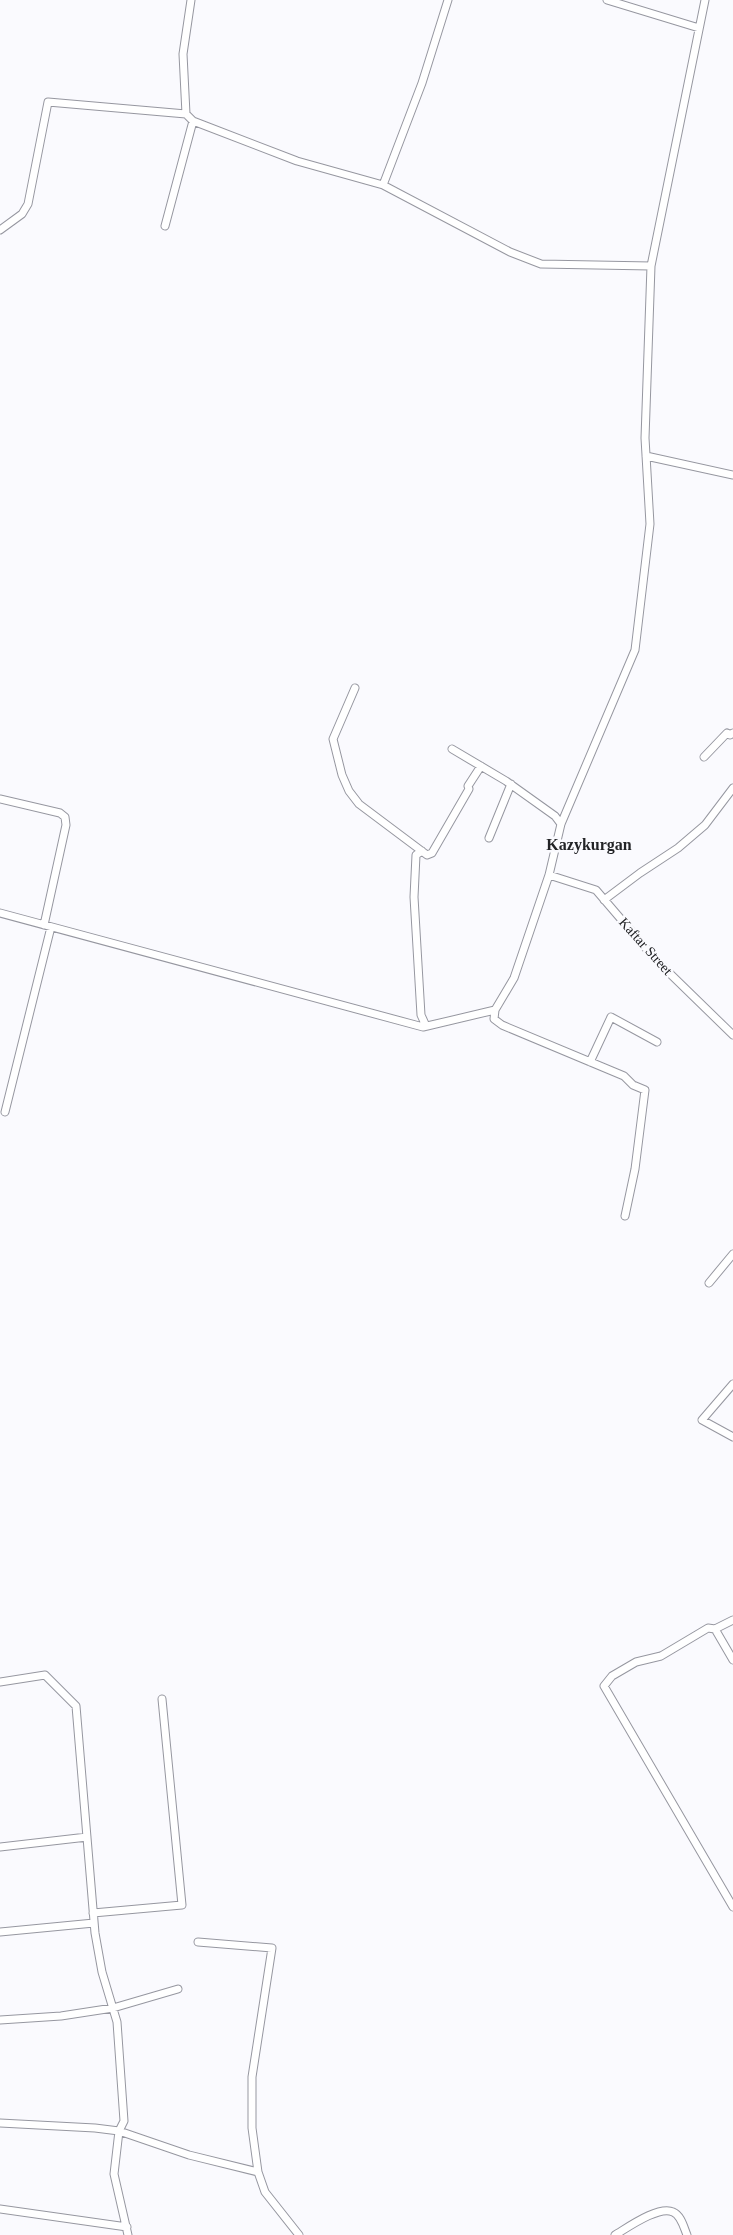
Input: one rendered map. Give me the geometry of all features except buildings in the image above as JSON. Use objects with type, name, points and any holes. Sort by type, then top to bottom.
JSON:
[{"type":"street","points":[[186,114],[183,54],[191,0]]},
{"type":"street","points":[[383,185],[422,82],[448,0]]},
{"type":"street","points":[[606,0],[699,28]]},
{"type":"street","points":[[625,1216],[635,1169],[645,1090],[633,1085],[624,1076],[502,1025],[494,1019],[496,1010],[514,978],[549,875],[561,824],[635,650],[650,524],[646,456],[651,266],[705,0]]},
{"type":"street","points":[[0,230],[22,214],[28,204],[48,102],[186,114],[193,121],[297,161],[383,185],[510,252],[541,264],[651,266]]},
{"type":"street","points":[[165,226],[193,121]]},
{"type":"street","points":[[646,456],[733,475]]},
{"type":"street","points":[[355,688],[334,740],[342,775],[349,791],[359,804],[427,855],[432,853],[469,789],[468,786],[481,766]]},
{"type":"street","points":[[704,757],[727,733],[730,735],[733,733]]},
{"type":"street","points":[[452,749],[511,784],[555,816],[561,824]]},
{"type":"street","points":[[489,838],[511,784]]},
{"type":"street","points":[[604,900],[678,848],[705,826],[733,788]]},
{"type":"street","points":[[0,800],[60,813],[65,817],[66,825],[47,926],[5,1112]]},
{"type":"street","points":[[422,851],[416,855],[414,897],[421,1014],[426,1026]]},
{"type":"street","name":"Kaftar Street","points":[[549,875],[596,890],[656,960],[733,1035]]},
{"type":"street","points":[[0,913],[426,1026],[496,1010]]},
{"type":"street","points":[[590,1062],[611,1017],[656,1042]]},
{"type":"street","points":[[709,1283],[733,1254]]},
{"type":"street","points":[[733,1384],[702,1420],[733,1437]]},
{"type":"street","points":[[733,1620],[715,1629],[708,1628],[661,1656],[636,1662],[612,1676],[604,1686],[733,1907]]},
{"type":"street","points":[[715,1629],[733,1660]]},
{"type":"street","points":[[0,1682],[46,1675],[76,1706],[94,1923],[102,1972],[117,2022],[124,2121],[119,2131],[114,2174],[128,2231],[0,2209]]},
{"type":"street","points":[[93,1913],[182,1905],[162,1699]]},
{"type":"street","points":[[0,1847],[87,1837]]},
{"type":"street","points":[[0,1932],[94,1923]]},
{"type":"street","points":[[198,1942],[272,1948],[252,2077],[252,2128],[258,2172],[265,2192],[299,2235]]},
{"type":"street","points":[[0,2020],[61,2016],[112,2008],[178,1989]]},
{"type":"street","points":[[0,2123],[119,2131],[189,2155],[258,2172]]},
{"type":"street","points":[[615,2235],[663,2210],[673,2212],[680,2218],[688,2235]]},
{"type":"district","name":"Kazykurgan","points":[[589,844]]}]
